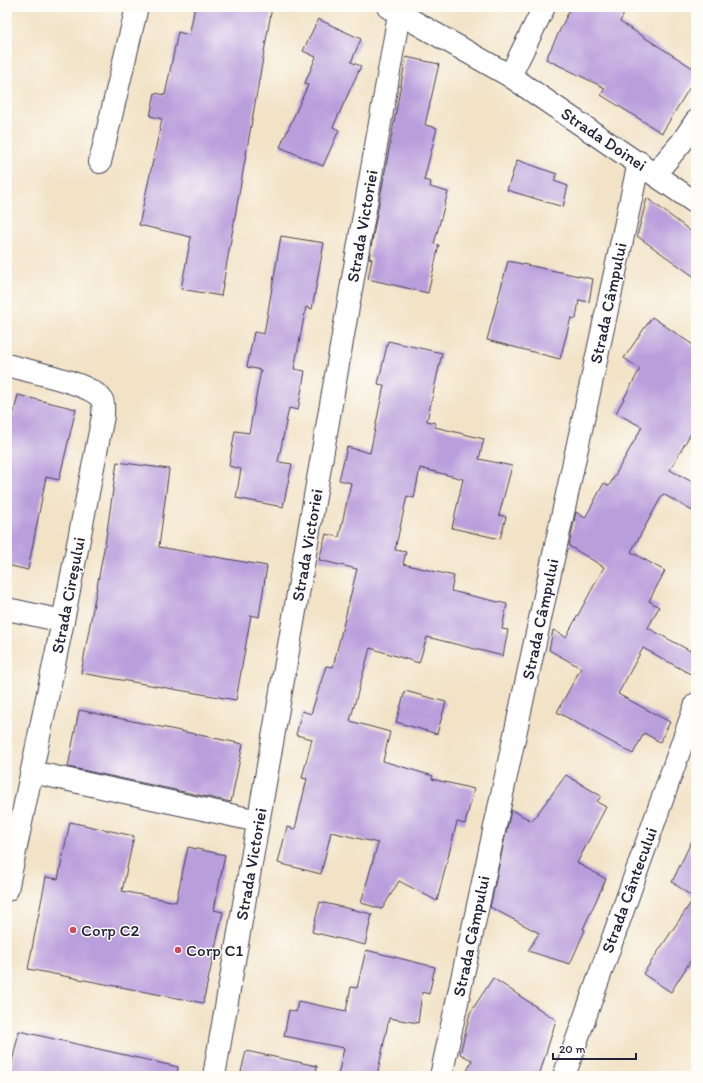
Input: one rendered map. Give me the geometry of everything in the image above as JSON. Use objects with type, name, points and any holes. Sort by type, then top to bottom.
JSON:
[{"type":"street","points":[[100,162],[137,7]]},
{"type":"street","points":[[510,76],[544,7]]},
{"type":"street","name":"Strada Doinei","points":[[394,10],[510,76],[647,168],[696,203]]},
{"type":"street","name":"Strada Victoriei","points":[[214,1076],[394,10]]},
{"type":"street","points":[[647,168],[682,142],[696,121]]},
{"type":"street","name":"Strada Câmpului","points":[[441,1076],[647,168]]},
{"type":"street","name":"Strada Cireșului","points":[[7,366],[82,386],[94,391],[103,401],[103,416],[63,621],[7,890]]},
{"type":"street","points":[[7,609],[63,621]]},
{"type":"street","name":"Strada Cântecului","points":[[564,1076],[696,704]]},
{"type":"street","points":[[32,772],[258,821]]},
{"type":"building","points":[[195,7],[272,7],[221,296],[181,289],[191,237],[139,225],[162,119],[150,116],[155,93],[165,95],[178,32],[189,35]]},
{"type":"building","points":[[571,7],[627,7],[620,22],[696,70],[696,77],[662,133],[601,95],[605,88],[546,59]]},
{"type":"building","points":[[318,19],[361,39],[351,62],[361,66],[333,127],[339,130],[323,166],[280,147],[308,85],[305,83],[316,57],[303,51]]},
{"type":"building","points":[[406,57],[439,64],[425,125],[437,128],[424,180],[431,182],[430,187],[448,192],[434,244],[439,245],[428,293],[368,279],[372,259],[369,258]]},
{"type":"building","points":[[517,160],[557,174],[554,181],[568,186],[563,207],[507,190]]},
{"type":"building","points":[[647,198],[696,235],[696,278],[637,236]]},
{"type":"building","points":[[281,236],[324,243],[312,309],[306,307],[294,369],[305,371],[298,410],[289,408],[278,462],[292,464],[283,507],[236,498],[241,469],[229,466],[235,431],[249,433],[261,370],[247,367],[254,332],[264,334]]},
{"type":"building","points":[[508,261],[593,279],[589,302],[579,300],[576,319],[571,318],[560,359],[487,340]]},
{"type":"building","points":[[652,317],[696,347],[696,424],[670,470],[696,484],[696,513],[663,494],[631,552],[665,571],[649,601],[659,607],[648,628],[696,654],[696,677],[643,648],[618,694],[670,722],[660,742],[644,733],[633,754],[557,712],[581,668],[549,650],[553,630],[566,637],[604,567],[569,546],[576,512],[585,518],[604,483],[609,486],[642,427],[616,413],[640,369],[624,358]]},
{"type":"building","points":[[388,341],[442,353],[427,421],[436,423],[435,427],[484,439],[479,459],[512,466],[499,515],[506,517],[500,539],[452,528],[463,479],[420,468],[414,498],[407,496],[395,550],[406,552],[403,564],[454,576],[451,591],[507,604],[502,629],[508,630],[503,656],[427,637],[419,663],[370,648],[350,721],[390,732],[383,761],[433,776],[432,779],[474,789],[465,824],[457,822],[437,901],[399,881],[382,909],[361,903],[378,843],[331,832],[321,874],[278,863],[287,827],[295,829],[307,779],[302,778],[312,739],[296,735],[302,711],[311,714],[326,666],[333,667],[357,569],[319,560],[326,534],[339,537],[351,483],[339,480],[347,447],[370,453],[384,385],[378,384]]},
{"type":"building","points":[[18,395],[76,409],[59,480],[46,477],[28,570],[7,565],[7,440]]},
{"type":"building","points":[[117,462],[169,469],[159,547],[267,566],[259,617],[251,615],[236,700],[81,673],[106,538]]},
{"type":"building","points":[[405,691],[446,702],[437,734],[396,722]]},
{"type":"building","points":[[79,710],[243,744],[231,802],[68,767]]},
{"type":"building","points":[[566,775],[601,796],[597,802],[606,807],[577,863],[606,879],[583,929],[585,930],[570,964],[528,951],[539,933],[490,907],[511,810],[532,821]]},
{"type":"building","points":[[70,822],[134,836],[122,891],[176,902],[188,847],[225,855],[214,910],[223,912],[203,1003],[28,969],[46,877],[58,879]]},
{"type":"building","points":[[696,832],[696,952],[671,992],[643,974],[694,898],[672,882]]},
{"type":"building","points":[[320,902],[372,914],[365,945],[312,932]]},
{"type":"building","points":[[366,950],[435,967],[429,994],[422,992],[418,1023],[389,1018],[377,1076],[338,1076],[344,1048],[284,1036],[289,1010],[296,1012],[298,1001],[346,1011],[351,987],[357,988]]},
{"type":"building","points":[[493,978],[556,1020],[539,1076],[465,1076],[472,1060],[460,1054],[470,1013]]},
{"type":"building","points":[[19,1031],[178,1067],[177,1076],[9,1076]]},
{"type":"building","points":[[246,1051],[317,1066],[316,1076],[240,1076]]},
{"type":"place","name":"Corp C2","points":[[73,930]]},
{"type":"place","name":"Corp C1","points":[[178,950]]}]
